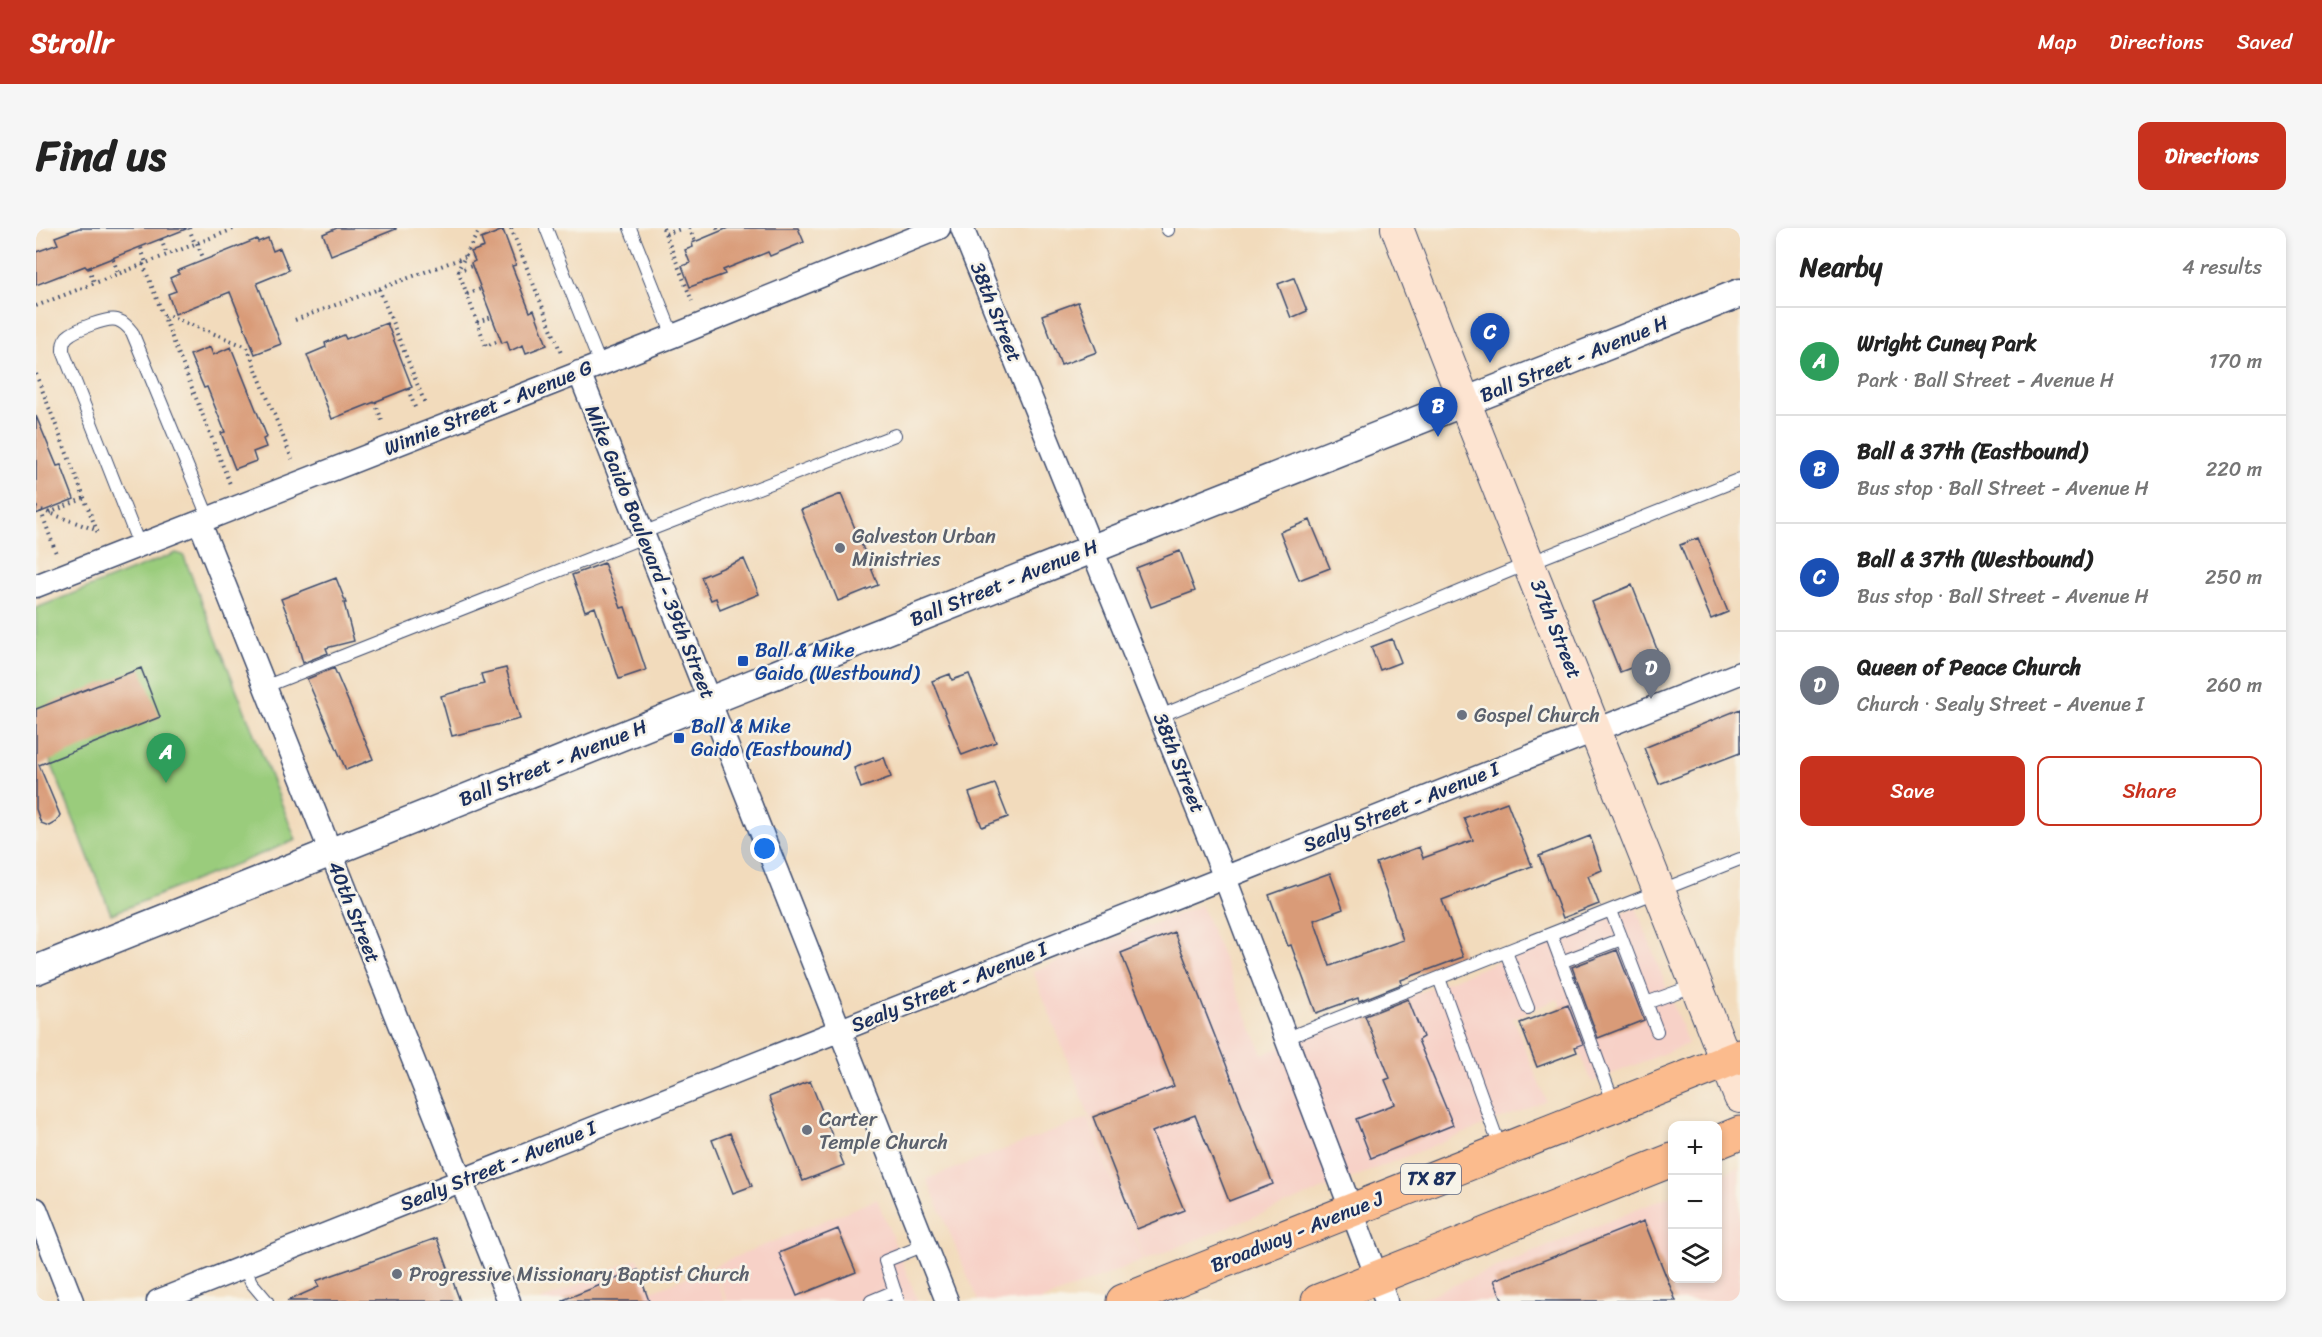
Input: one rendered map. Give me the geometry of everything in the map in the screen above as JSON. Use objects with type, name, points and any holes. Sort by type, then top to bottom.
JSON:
[{"type":"main road","name":"37th Street","points":[[1402,229],[1464,403],[1697,984],[1733,1059],[1740,1097]]},
{"type":"main road","name":"Broadway - Avenue J","points":[[1123,1301],[1733,1059]]},
{"type":"main road","points":[[1722,1140],[1740,1133]]},
{"type":"main road","points":[[1318,1301],[1381,1289],[1668,1162]]},
{"type":"street","name":"Winnie Street - Avenue G","points":[[36,586],[673,336],[939,228]]},
{"type":"street","name":"38th Street","points":[[962,228],[1225,878],[1381,1289]]},
{"type":"street","name":"Ball Street - Avenue H","points":[[36,970],[1740,293]]},
{"type":"street","name":"Mike Gaido Boulevard - 39th Street","points":[[579,372],[947,1301]]},
{"type":"street","name":"40th Street","points":[[204,521],[264,687],[509,1301]]},
{"type":"street","name":"Sealy Street - Avenue I","points":[[158,1301],[1740,673]]},
{"type":"street","points":[[36,1209],[72,1301]]},
{"type":"lane","points":[[546,228],[600,364]]},
{"type":"lane","points":[[630,228],[673,336]]},
{"type":"lane","points":[[140,547],[63,351],[63,344],[70,335],[104,320],[115,319],[122,322],[132,332],[204,521]]},
{"type":"lane","points":[[264,687],[895,435]]},
{"type":"lane","points":[[1160,716],[1529,563],[1740,479]]},
{"type":"lane","points":[[1287,1038],[1740,859]]},
{"type":"lane","points":[[1611,911],[1657,1031]]},
{"type":"lane","points":[[1551,934],[1615,1106]]},
{"type":"lane","points":[[1561,962],[1622,939]]},
{"type":"lane","points":[[1506,952],[1528,1008]]},
{"type":"lane","points":[[1439,978],[1501,1151]]},
{"type":"lane","points":[[1646,1004],[1697,984]]},
{"type":"lane","points":[[872,1301],[896,1296],[885,1261],[925,1245]]},
{"type":"lane","points":[[244,1267],[251,1282],[267,1301]]},
{"type":"path","points":[[189,228],[204,260]]},
{"type":"path","points":[[215,228],[218,235]]},
{"type":"path","points":[[36,306],[236,228]]},
{"type":"path","points":[[480,228],[458,271],[486,346],[501,340]]},
{"type":"path","points":[[511,228],[561,353]]},
{"type":"path","points":[[663,228],[692,301]]},
{"type":"path","points":[[666,234],[683,228]]},
{"type":"path","points":[[689,228],[695,241]]},
{"type":"path","points":[[161,239],[167,255]]},
{"type":"path","points":[[141,248],[164,317],[230,484]]},
{"type":"path","points":[[295,320],[465,257]]},
{"type":"path","points":[[113,259],[118,273]]},
{"type":"path","points":[[458,271],[472,266]]},
{"type":"path","points":[[89,268],[94,282]]},
{"type":"path","points":[[379,289],[426,406]]},
{"type":"path","points":[[467,294],[481,289]]},
{"type":"path","points":[[164,317],[167,315],[247,347],[292,459]]},
{"type":"path","points":[[477,322],[492,316]]},
{"type":"path","points":[[36,374],[99,536]]},
{"type":"path","points":[[408,389],[416,410]]},
{"type":"path","points":[[375,402],[383,423]]},
{"type":"path","points":[[48,513],[85,498]]},
{"type":"path","points":[[38,509],[97,530]]},
{"type":"path","points":[[38,509],[56,553]]},
{"type":"shaded area","points":[[1201,905],[1263,1054],[1636,907],[1688,1044],[1592,1082],[1558,999],[1513,1018],[1546,1101],[1145,1260],[1033,971]]},
{"type":"shaded area","points":[[1088,1118],[1144,1260],[1040,1301],[978,1301],[927,1179]]},
{"type":"shaded area","points":[[1739,1167],[1740,1301],[1415,1301],[1668,1197],[1668,1283],[1722,1283],[1722,1174]]},
{"type":"shaded area","points":[[877,1199],[918,1301],[727,1301],[713,1266]]},
{"type":"shaded area","points":[[638,1258],[651,1291],[711,1268],[725,1301],[539,1301]]},
{"type":"green space","points":[[176,553],[183,555],[186,562],[296,840],[111,914],[36,725],[36,608]]},
{"type":"building","points":[[79,228],[186,229],[87,268],[85,266],[36,285],[36,252],[58,244],[55,237]]},
{"type":"building","points":[[337,228],[396,229],[331,255],[323,234]]},
{"type":"building","points":[[728,228],[798,228],[804,242],[770,256],[768,252],[723,270],[725,274],[690,287],[682,266],[690,263],[685,250],[693,247],[692,243]]},
{"type":"building","points":[[503,230],[516,265],[512,266],[530,312],[534,310],[547,345],[526,353],[523,345],[510,351],[507,341],[502,343],[471,263],[475,261],[471,252],[484,247],[481,239]]},
{"type":"building","points":[[268,238],[273,251],[280,248],[289,270],[257,283],[281,344],[255,354],[230,292],[175,314],[168,294],[176,291],[170,278],[179,274],[177,271],[257,239],[258,242]]},
{"type":"building","points":[[1294,278],[1307,311],[1291,318],[1278,284]]},
{"type":"building","points":[[1078,302],[1097,352],[1061,365],[1042,315]]},
{"type":"building","points":[[387,323],[412,387],[332,419],[307,355],[326,347],[325,343],[344,335],[346,339]]},
{"type":"building","points":[[210,347],[213,355],[231,347],[267,437],[263,439],[266,447],[253,452],[256,461],[235,469],[221,433],[225,432],[207,387],[204,388],[190,355]]},
{"type":"building","points":[[36,416],[57,466],[61,465],[74,499],[36,514]]},
{"type":"building","name":"Galveston Urban Ministries","points":[[841,494],[878,585],[838,601],[801,510]]},
{"type":"building","points":[[1310,520],[1330,568],[1299,580],[1280,532]]},
{"type":"building","points":[[1698,538],[1728,612],[1711,619],[1680,545]]},
{"type":"building","points":[[1180,551],[1195,591],[1151,607],[1136,568]]},
{"type":"building","points":[[744,559],[759,594],[720,610],[716,598],[711,600],[701,577]]},
{"type":"building","points":[[604,563],[621,608],[625,607],[646,670],[619,679],[595,607],[585,611],[572,575]]},
{"type":"building","points":[[336,578],[346,603],[344,603],[354,641],[326,648],[328,653],[303,663],[295,634],[281,599]]},
{"type":"building","points":[[1632,585],[1660,657],[1620,672],[1592,602]]},
{"type":"building","points":[[1392,639],[1401,662],[1380,670],[1371,647]]},
{"type":"building","points":[[141,668],[160,717],[39,765],[60,815],[56,822],[49,826],[41,823],[36,809],[36,709]]},
{"type":"building","points":[[334,668],[373,759],[346,770],[307,679]]},
{"type":"building","points":[[506,668],[520,719],[452,736],[441,696],[484,684],[481,674]]},
{"type":"building","points":[[950,674],[952,680],[969,674],[996,742],[962,755],[932,681]]},
{"type":"building","points":[[1740,709],[1740,753],[1659,784],[1644,748]]},
{"type":"building","points":[[884,757],[891,777],[861,788],[854,768]]},
{"type":"building","points":[[995,784],[1008,817],[982,827],[969,793]]},
{"type":"building","points":[[1507,802],[1532,866],[1442,900],[1463,957],[1401,980],[1402,984],[1359,1001],[1358,998],[1316,1013],[1291,945],[1288,946],[1269,895],[1330,873],[1343,909],[1314,920],[1330,966],[1403,940],[1376,863],[1419,847],[1423,858],[1473,840],[1464,818]]},
{"type":"building","points":[[1590,836],[1602,870],[1588,876],[1599,904],[1563,918],[1539,856]]},
{"type":"building","points":[[1174,932],[1273,1184],[1229,1201],[1195,1115],[1152,1132],[1184,1210],[1137,1229],[1093,1117],[1174,1086],[1121,953]]},
{"type":"building","points":[[1617,950],[1644,1020],[1598,1038],[1572,967]]},
{"type":"building","points":[[1408,999],[1423,1037],[1418,1040],[1453,1125],[1371,1158],[1356,1119],[1395,1104],[1385,1080],[1390,1078],[1365,1016]]},
{"type":"building","points":[[1568,1005],[1583,1044],[1575,1047],[1577,1052],[1537,1067],[1520,1023]]},
{"type":"building","points":[[810,1081],[844,1165],[803,1181],[769,1097]]},
{"type":"building","points":[[730,1133],[752,1186],[733,1193],[712,1140]]},
{"type":"building","points":[[1644,1221],[1676,1301],[1503,1301],[1494,1280]]},
{"type":"building","points":[[838,1229],[856,1272],[797,1296],[779,1253]]},
{"type":"building","points":[[437,1238],[460,1301],[287,1301],[319,1287],[316,1281]]},
{"type":"building","points":[[638,1270],[649,1301],[563,1301],[563,1300]]},
{"type":"place","name":"Ball & 37th (Westbound)","points":[[1490,363]]},
{"type":"place","name":"Ball & 37th (Eastbound)","points":[[1438,437]]},
{"type":"place","name":"Galveston Urban Ministries","points":[[840,548]]},
{"type":"place","name":"Ball & Mike Gaido (Westbound)","points":[[743,661]]},
{"type":"place","name":"Queen of Peace Church","points":[[1651,699]]},
{"type":"place","name":"Gospel Church","points":[[1462,715]]},
{"type":"place","name":"Ball & Mike Gaido (Eastbound)","points":[[679,738]]},
{"type":"place","name":"Wright Cuney Park","points":[[166,783]]},
{"type":"place","name":"Carter Temple Church","points":[[807,1130]]},
{"type":"place","name":"Progressive Missionary Baptist Church","points":[[397,1274]]}]
